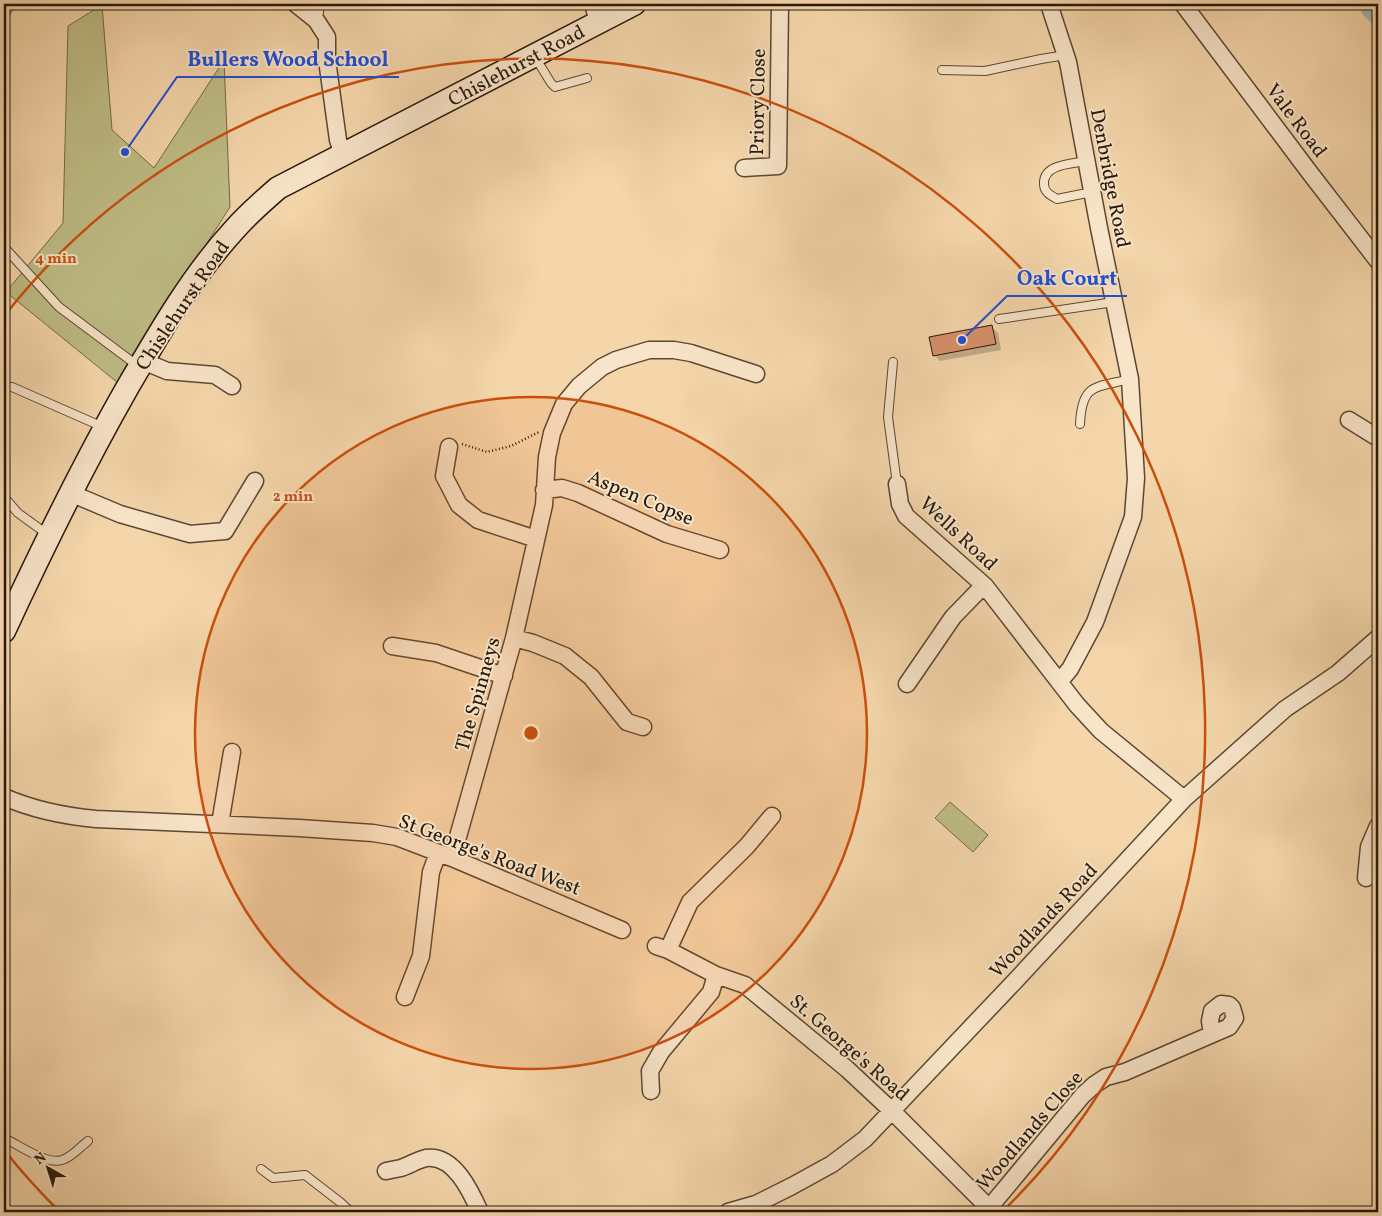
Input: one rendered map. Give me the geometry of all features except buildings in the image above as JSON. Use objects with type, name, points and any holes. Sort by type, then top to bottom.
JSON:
[{"type":"main road","name":"Chislehurst Road","points":[[4,631],[48,535],[104,428],[180,300],[234,230],[278,188],[534,55],[595,13],[634,4]]},
{"type":"street","points":[[296,4],[316,11],[327,37],[336,122],[343,155]]},
{"type":"street","name":"Priory Close","points":[[744,168],[778,166],[780,4]]},
{"type":"street","name":"Denbridge Road","points":[[1049,4],[1066,55],[1130,379],[1136,478],[1132,517],[1095,622],[1070,669],[1059,682]]},
{"type":"street","name":"Vale Road","points":[[1183,4],[1378,261]]},
{"type":"street","name":"The Spinneys","points":[[405,997],[422,956],[431,872],[445,856],[504,676],[544,505],[546,457],[552,433],[564,404],[570,395],[602,367],[616,360],[649,350],[674,350],[691,353],[756,374]]},
{"type":"street","points":[[141,364],[167,371],[215,375],[232,386]]},
{"type":"street","points":[[1349,420],[1378,438]]},
{"type":"street","points":[[449,447],[444,476],[459,505],[478,520],[536,539]]},
{"type":"street","points":[[70,493],[120,514],[190,534],[226,531],[255,481]]},
{"type":"street","name":"Wells Road","points":[[897,484],[900,504],[906,516],[984,585],[1059,682]]},
{"type":"street","name":"Aspen Copse","points":[[544,490],[562,488],[578,493],[667,534],[720,550]]},
{"type":"street","points":[[907,684],[953,617],[984,585]]},
{"type":"street","points":[[514,638],[533,643],[565,656],[591,677],[627,722],[643,727]]},
{"type":"street","name":"Woodlands Road","points":[[728,1212],[756,1204],[832,1164],[865,1139],[1184,799],[1286,709],[1338,673],[1378,638]]},
{"type":"street","points":[[392,646],[436,653],[504,676]]},
{"type":"street","points":[[1059,682],[1101,731],[1184,799]]},
{"type":"street","points":[[220,824],[232,752]]},
{"type":"street","name":"St George's Road West","points":[[4,797],[39,811],[66,816],[299,828],[373,833],[397,838],[445,856],[622,930]]},
{"type":"street","name":"St. George's Road","points":[[772,816],[746,846],[690,902],[662,948],[716,975],[745,985],[847,1069],[991,1210]]},
{"type":"street","points":[[1366,878],[1369,847],[1378,826]]},
{"type":"street","points":[[651,1091],[650,1071],[710,992],[716,975]]},
{"type":"street","name":"Woodlands Close","points":[[991,1210],[1083,1095],[1094,1084],[1106,1077],[1125,1072],[1212,1034]]},
{"type":"street","points":[[386,1171],[402,1168],[428,1158],[446,1162],[461,1177],[480,1212]]},
{"type":"lane","points":[[534,55],[555,87],[587,78]]},
{"type":"lane","points":[[942,70],[985,71],[1041,58],[1066,55]]},
{"type":"lane","points":[[1086,161],[1050,170],[1044,177],[1044,187],[1048,194],[1056,199],[1092,192]]},
{"type":"lane","points":[[4,247],[59,307],[141,364]]},
{"type":"lane","points":[[999,320],[1114,302]]},
{"type":"lane","name":"Wells Road","points":[[893,362],[888,417],[897,484]]},
{"type":"lane","points":[[1080,424],[1081,406],[1087,392],[1096,387],[1130,379]]},
{"type":"lane","points":[[4,388],[12,387],[104,428]]},
{"type":"lane","points":[[4,497],[18,513],[48,535]]},
{"type":"lane","points":[[4,1138],[46,1159],[56,1161],[69,1157],[88,1141]]},
{"type":"lane","points":[[261,1169],[273,1178],[304,1176],[351,1212]]},
{"type":"path","points":[[449,447],[462,444],[487,452],[511,446],[537,431],[552,433]]},
{"type":"shaded area","points":[[4,4],[17,4],[4,23]]},
{"type":"shaded area","points":[[102,5],[112,130],[154,168],[224,60],[230,207],[118,383],[6,292],[63,223],[68,26]]},
{"type":"shaded area","points":[[950,802],[988,835],[973,852],[935,818]]},
{"type":"waterway","points":[[1373,7],[1378,12]]},
{"type":"place","name":"Bullers Wood School","points":[[125,152]]},
{"type":"place","name":"Oak Court","points":[[962,340]]}]
